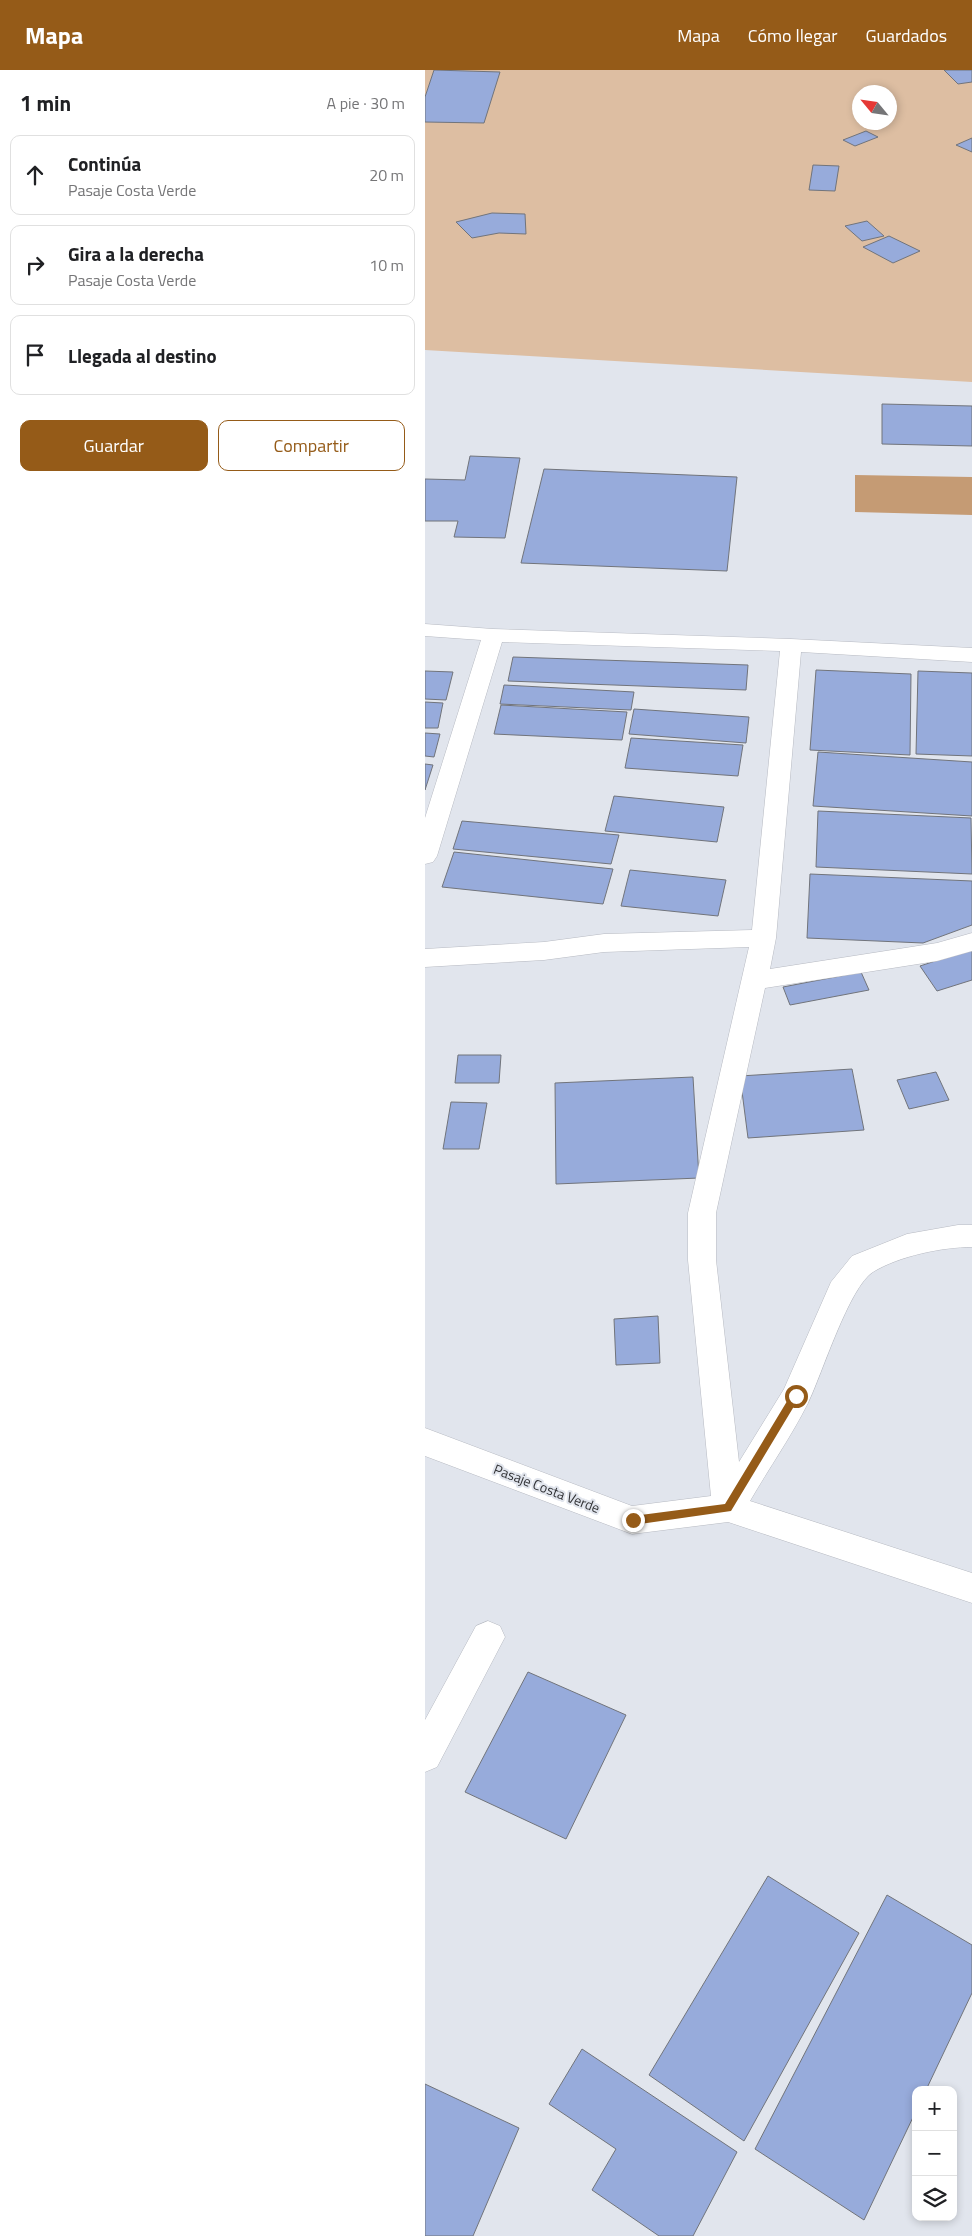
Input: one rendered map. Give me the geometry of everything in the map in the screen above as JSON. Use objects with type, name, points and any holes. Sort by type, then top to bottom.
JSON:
[{"type":"street","points":[[425,630],[493,635],[791,645],[972,655]]},
{"type":"street","points":[[425,856],[493,635]]},
{"type":"street","points":[[728,1508],[702,1260],[702,1213],[764,938],[791,645]]},
{"type":"street","points":[[425,958],[545,951],[604,943],[764,938]]},
{"type":"street","points":[[753,981],[937,952],[972,942]]},
{"type":"street","points":[[728,1508],[796,1396],[841,1290],[862,1264],[907,1246],[959,1236],[972,1236]]},
{"type":"street","name":"Pasaje Costa Verde","points":[[425,1442],[633,1520],[728,1508]]},
{"type":"street","points":[[728,1508],[972,1588]]},
{"type":"street","points":[[425,1755],[488,1637]]},
{"type":"shaded area","points":[[425,70],[972,70],[972,382],[425,350]]},
{"type":"shaded area","points":[[855,475],[972,477],[972,515],[855,512]]},
{"type":"building","points":[[434,70],[500,72],[484,123],[425,122],[425,97]]},
{"type":"building","points":[[944,70],[972,70],[972,82],[958,84]]},
{"type":"building","points":[[866,131],[878,137],[855,146],[843,140]]},
{"type":"building","points":[[972,138],[972,152],[956,145]]},
{"type":"building","points":[[813,165],[839,166],[835,191],[809,190]]},
{"type":"building","points":[[492,213],[525,214],[526,234],[499,233],[472,238],[456,222]]},
{"type":"building","points":[[867,221],[884,236],[862,241],[845,226]]},
{"type":"building","points":[[889,236],[920,251],[893,263],[863,247]]},
{"type":"building","points":[[882,404],[972,406],[972,446],[882,444]]},
{"type":"building","points":[[470,456],[520,458],[505,538],[454,537],[458,521],[425,521],[425,479],[465,480]]},
{"type":"building","points":[[544,469],[737,477],[727,571],[521,563]]},
{"type":"building","points":[[513,657],[748,665],[746,690],[508,681]]},
{"type":"building","points":[[816,670],[911,674],[910,755],[810,750]]},
{"type":"building","points":[[425,671],[453,672],[446,700],[425,699]]},
{"type":"building","points":[[918,671],[972,673],[972,756],[916,754]]},
{"type":"building","points":[[504,685],[634,692],[631,710],[500,704]]},
{"type":"building","points":[[425,702],[443,703],[438,728],[425,728]]},
{"type":"building","points":[[501,705],[627,712],[622,740],[494,734]]},
{"type":"building","points":[[634,709],[749,717],[746,743],[629,734]]},
{"type":"building","points":[[425,733],[440,734],[434,757],[425,756]]},
{"type":"building","points":[[631,738],[743,745],[738,776],[625,768]]},
{"type":"building","points":[[818,752],[972,762],[972,816],[813,806]]},
{"type":"building","points":[[425,764],[433,765],[425,790]]},
{"type":"building","points":[[614,796],[724,807],[717,842],[605,831]]},
{"type":"building","points":[[818,811],[971,818],[972,874],[816,867]]},
{"type":"building","points":[[462,821],[619,835],[611,864],[453,849]]},
{"type":"building","points":[[454,852],[613,869],[603,904],[442,887]]},
{"type":"building","points":[[630,870],[726,880],[718,916],[621,906]]},
{"type":"building","points":[[810,874],[972,881],[972,925],[923,943],[807,938]]},
{"type":"building","points":[[972,949],[972,980],[937,991],[920,966]]},
{"type":"building","points":[[861,972],[869,990],[790,1005],[783,987]]},
{"type":"building","points":[[458,1055],[501,1055],[499,1083],[455,1083]]},
{"type":"building","points":[[852,1069],[864,1130],[748,1138],[740,1076]]},
{"type":"building","points":[[936,1072],[949,1100],[909,1109],[897,1080]]},
{"type":"building","points":[[693,1077],[699,1178],[556,1184],[555,1083]]},
{"type":"building","points":[[451,1102],[487,1103],[479,1149],[443,1149]]},
{"type":"building","points":[[658,1316],[660,1363],[616,1365],[614,1319]]},
{"type":"building","points":[[528,1672],[626,1715],[566,1839],[465,1792]]},
{"type":"building","points":[[768,1876],[859,1933],[744,2141],[649,2075]]},
{"type":"building","points":[[887,1895],[972,1945],[972,1993],[928,2086],[912,2086],[912,2119],[864,2220],[755,2149]]},
{"type":"building","points":[[582,2049],[737,2152],[693,2236],[659,2236],[592,2190],[616,2149],[549,2104]]},
{"type":"building","points":[[425,2084],[519,2128],[473,2236],[425,2236]]},
{"type":"route","points":[[633,1520],[728,1508],[796,1396]]}]
